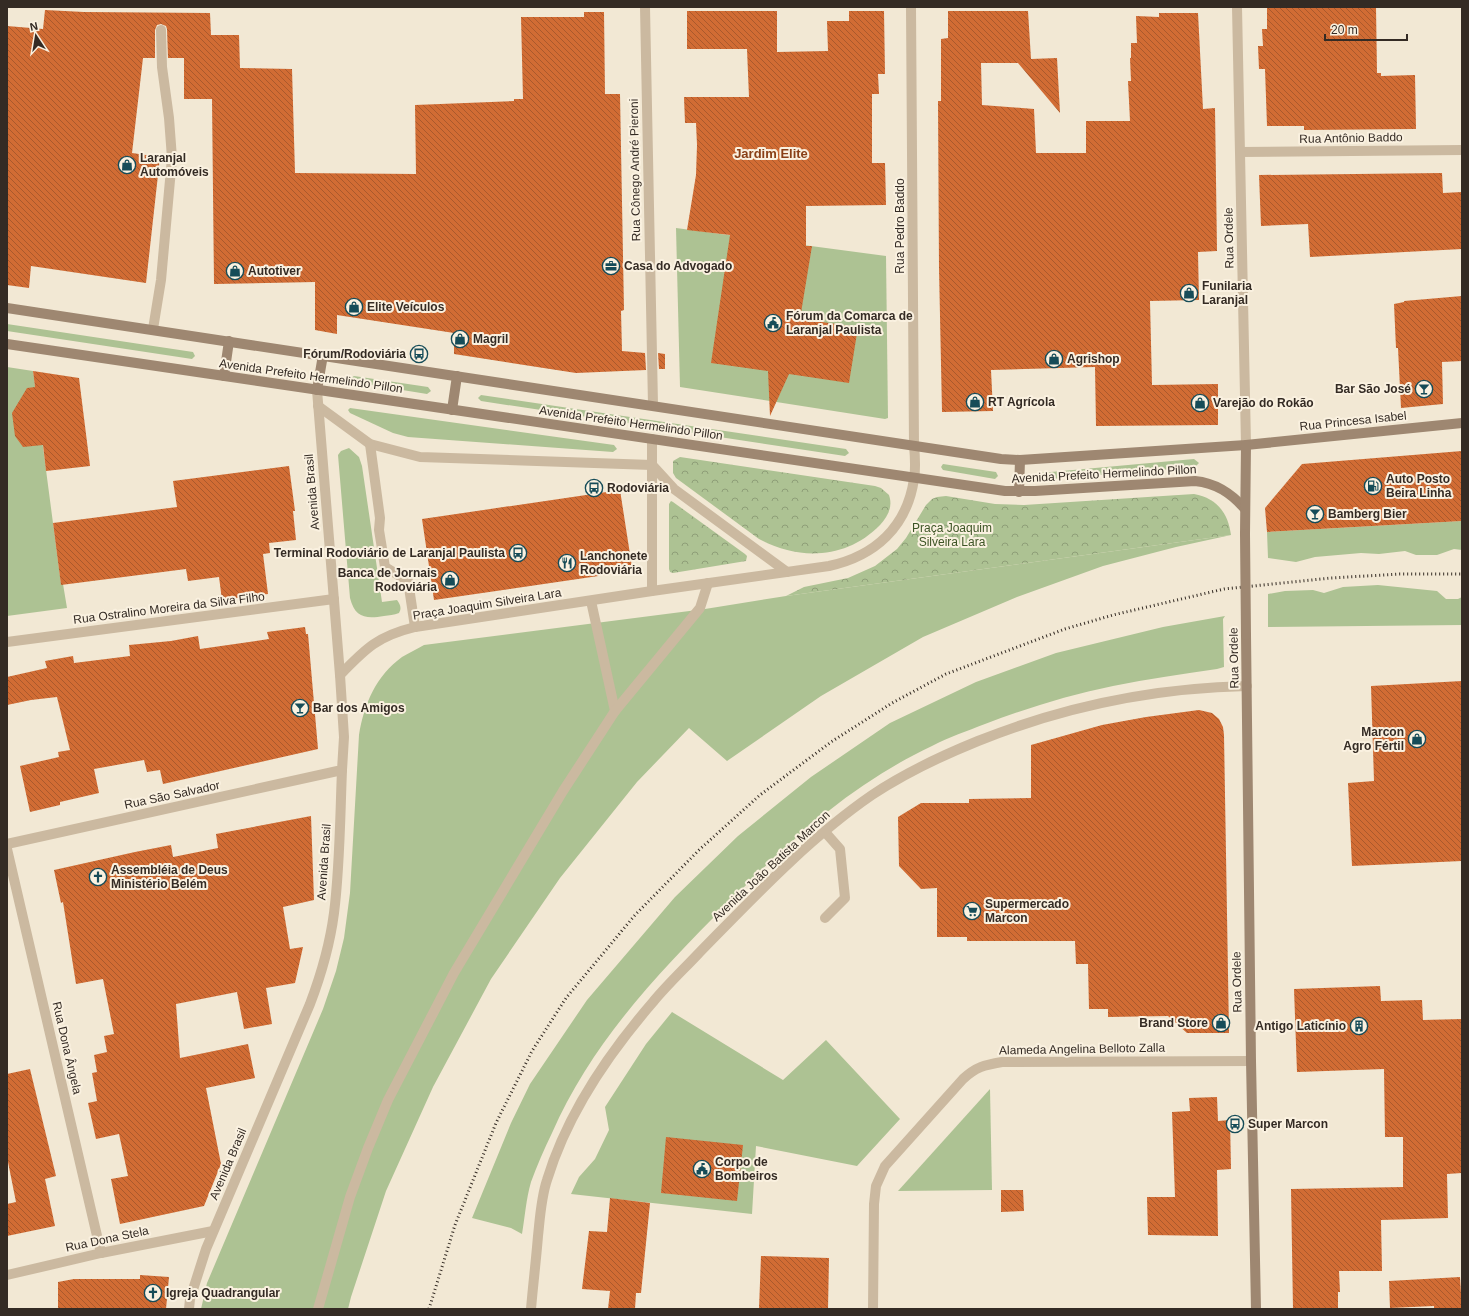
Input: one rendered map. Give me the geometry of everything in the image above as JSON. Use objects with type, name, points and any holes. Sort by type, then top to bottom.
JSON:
[{"type":"main road","name":"Avenida Prefeito Hermelindo Pillon","points":[[7,308],[1001,459],[1020,460],[1246,445]]},
{"type":"main road","points":[[224,376],[229,341]]},
{"type":"main road","name":"Avenida Prefeito Hermelindo Pillon","points":[[7,344],[991,490],[1019,492],[1195,481],[1213,484],[1233,496],[1245,509]]},
{"type":"main road","points":[[317,390],[323,355]]},
{"type":"main road","points":[[452,410],[458,376]]},
{"type":"main road","name":"Rua Princesa Isabel","points":[[1246,445],[1462,423]]},
{"type":"main road","name":"Rua Ordele","points":[[1246,445],[1246,635],[1251,1061],[1256,1309]]},
{"type":"main road","points":[[1019,492],[1020,460]]},
{"type":"street","name":"Rua Cônego André Pieroni","points":[[645,7],[653,405]]},
{"type":"street","name":"Rua Pedro Baddo","points":[[911,7],[914,445]]},
{"type":"street","name":"Rua Ordele","points":[[1237,7],[1246,445]]},
{"type":"street","points":[[153,329],[161,280],[172,158],[169,118],[162,68],[161,30]]},
{"type":"street","name":"Rua Antônio Baddo","points":[[1240,152],[1462,150]]},
{"type":"street","name":"Avenida Brasil","points":[[189,1309],[190,1299],[199,1269],[213,1231],[310,1004],[322,967],[331,928],[336,892],[344,737],[317,390]]},
{"type":"street","points":[[318,406],[370,444],[420,457],[652,465],[674,489],[787,572]]},
{"type":"street","points":[[652,439],[652,591]]},
{"type":"street","points":[[370,444],[380,518],[379,530],[385,567],[408,581],[415,627]]},
{"type":"street","name":"Praça Joaquim Silveira Lara","points":[[340,675],[363,651],[378,640],[415,627],[843,563],[855,558],[875,546],[894,529],[901,518],[910,499],[915,478],[914,445]]},
{"type":"street","points":[[318,1309],[350,1197],[368,1148],[388,1100],[454,973],[563,791],[615,710],[700,608],[708,583]]},
{"type":"street","name":"Rua Ostralino Moreira da Silva Filho","points":[[7,642],[334,600]]},
{"type":"street","points":[[591,601],[615,710]]},
{"type":"street","name":"Avenida João Batista Marcon","points":[[531,1309],[542,1201],[547,1181],[564,1136],[574,1115],[592,1085],[630,1029],[655,999],[752,899],[825,832],[870,796],[919,767],[972,744],[1034,720],[1093,704],[1128,698],[1208,687],[1247,686]]},
{"type":"street","name":"Rua São Salvador","points":[[7,844],[342,770]]},
{"type":"street","points":[[825,832],[840,849],[845,898],[825,918]]},
{"type":"street","name":"Rua Dona Ângela","points":[[7,849],[101,1254]]},
{"type":"street","name":"Alameda Angelina Belloto Zalla","points":[[873,1309],[874,1204],[876,1186],[885,1166],[963,1079],[972,1071],[984,1065],[1002,1062],[1251,1061]]},
{"type":"street","name":"Rua Dona Stela","points":[[7,1275],[213,1231]]},
{"type":"green space","points":[[676,228],[886,256],[888,418],[885,419],[680,387]]},
{"type":"green space","points":[[7,324],[193,352],[195,356],[192,359],[7,331]]},
{"type":"green space","points":[[7,367],[33,371],[61,584],[63,584],[67,608],[7,616]]},
{"type":"green space","points":[[354,376],[428,387],[431,391],[427,394],[353,382],[351,378]]},
{"type":"green space","points":[[481,395],[846,449],[849,453],[845,456],[481,401],[478,398]]},
{"type":"green space","points":[[350,408],[614,445],[617,449],[613,452],[408,437],[393,433],[350,413],[348,410]]},
{"type":"green space","points":[[349,448],[359,457],[362,466],[382,602],[397,600],[400,605],[400,611],[397,614],[372,617],[362,616],[352,605],[350,598],[338,455],[341,451]]},
{"type":"green space","name":"Praça Joaquim Silveira Lara","points":[[680,457],[875,486],[881,488],[889,495],[890,507],[887,515],[880,525],[853,545],[822,553],[790,551],[759,539],[676,478],[673,473],[673,461]]},
{"type":"green space","points":[[1194,459],[1199,463],[1195,467],[1041,480],[1038,476],[1040,473]]},
{"type":"green space","points":[[943,464],[996,472],[998,476],[995,479],[943,470],[941,467]]},
{"type":"green space","name":"Praça Joaquim Silveira Lara","points":[[1194,494],[1209,499],[1220,507],[1227,519],[1231,535],[786,596],[804,587],[848,578],[875,566],[897,549],[906,538],[926,505],[932,499],[937,497],[946,496],[995,504],[1024,505]]},
{"type":"green space","points":[[671,501],[745,554],[747,556],[746,561],[673,573],[670,572],[669,504]]},
{"type":"green space","points":[[1462,521],[1462,550],[1454,549],[1437,555],[1416,555],[1405,551],[1379,554],[1361,553],[1315,557],[1296,562],[1268,558],[1267,532]]},
{"type":"green space","points":[[1231,535],[1176,547],[1103,566],[1017,597],[923,637],[821,696],[727,761],[689,728],[637,782],[560,878],[491,979],[433,1087],[386,1191],[348,1309],[201,1309],[207,1283],[323,1009],[336,971],[344,938],[350,893],[359,735],[361,724],[368,702],[378,682],[402,657],[424,645],[705,609],[786,596]]},
{"type":"green space","points":[[1378,585],[1437,591],[1446,599],[1458,599],[1462,597],[1462,625],[1268,627],[1268,594],[1285,591],[1313,590],[1324,593],[1343,587]]},
{"type":"green space","points":[[1225,616],[1223,619],[1224,667],[1139,681],[1080,693],[1001,718],[945,740],[903,761],[875,777],[823,815],[774,858],[702,929],[652,983],[607,1039],[568,1100],[543,1151],[529,1188],[522,1234],[511,1228],[472,1218],[511,1123],[530,1084],[587,1000],[675,897],[738,836],[811,777],[890,723],[976,682],[1056,653],[1163,627]]},
{"type":"green space","points":[[672,1012],[783,1080],[826,1040],[900,1119],[857,1166],[756,1146],[752,1214],[571,1194],[579,1177],[595,1159],[609,1130],[605,1107],[646,1044]]},
{"type":"green space","points":[[990,1089],[992,1190],[898,1191]]},
{"type":"building","points":[[1267,7],[1376,7],[1377,73],[1381,73],[1381,76],[1415,75],[1416,129],[1304,130],[1304,126],[1267,126],[1265,69],[1259,69],[1258,46],[1263,46],[1262,29],[1267,29]]},
{"type":"building","points":[[45,10],[84,12],[210,13],[211,35],[239,35],[240,68],[292,69],[295,173],[416,174],[415,105],[514,101],[514,99],[523,99],[521,17],[584,17],[584,12],[604,12],[605,94],[620,94],[624,310],[621,311],[622,351],[645,353],[646,370],[576,373],[454,354],[454,333],[337,315],[337,334],[315,330],[315,282],[214,284],[212,99],[184,99],[184,58],[168,58],[167,29],[166,26],[161,24],[157,25],[155,30],[155,58],[143,58],[132,153],[160,157],[146,283],[31,266],[29,288],[7,285],[7,26],[43,29]]},
{"type":"building","points":[[687,11],[777,11],[777,52],[828,51],[827,21],[849,21],[849,11],[884,11],[885,74],[878,74],[879,94],[872,94],[872,163],[885,163],[886,205],[806,206],[806,246],[812,246],[800,319],[858,327],[849,383],[789,374],[770,416],[768,371],[711,363],[730,235],[687,230],[696,175],[697,145],[696,123],[685,123],[684,97],[749,97],[747,49],[687,49]]},
{"type":"building","points":[[948,11],[1028,11],[1031,59],[1057,58],[1060,113],[1018,63],[981,63],[982,105],[1034,109],[1036,153],[1086,153],[1086,121],[1130,121],[1128,81],[1131,81],[1131,43],[1137,43],[1136,16],[1159,17],[1159,13],[1198,13],[1203,109],[1215,108],[1217,251],[1198,252],[1199,300],[1150,301],[1152,385],[1218,384],[1218,425],[1096,426],[1095,367],[991,370],[993,411],[942,412],[938,101],[941,101],[941,39],[948,38]]},
{"type":"building","points":[[1442,173],[1443,193],[1462,192],[1462,249],[1310,257],[1308,224],[1261,226],[1259,175]]},
{"type":"building","points":[[1462,296],[1462,361],[1442,362],[1443,404],[1401,408],[1394,304],[1404,301]]},
{"type":"building","points":[[658,353],[665,354],[665,369],[659,369]]},
{"type":"building","points":[[33,371],[79,378],[90,466],[46,471],[43,445],[23,447],[15,436],[12,413],[27,388],[35,387]]},
{"type":"building","name":"Auto Posto Beira Linha","points":[[1462,451],[1462,521],[1267,532],[1265,508],[1302,464]]},
{"type":"building","points":[[289,466],[295,511],[293,511],[296,540],[269,543],[270,553],[263,554],[268,594],[222,600],[219,577],[188,581],[186,569],[61,585],[53,523],[177,507],[173,481]]},
{"type":"building","name":"Terminal Rodoviário de Laranjal Paulista","points":[[620,490],[632,567],[611,570],[612,574],[434,600],[422,519]]},
{"type":"building","points":[[305,627],[306,634],[308,634],[318,749],[163,784],[160,770],[147,772],[144,760],[94,769],[99,793],[60,802],[60,805],[30,812],[20,766],[59,757],[58,752],[70,750],[57,697],[7,705],[7,677],[47,668],[45,661],[73,656],[74,663],[130,656],[129,645],[171,641],[198,636],[200,649],[269,639],[267,632]]},
{"type":"building","name":"Marcon Agro Fértil","points":[[1462,681],[1462,861],[1352,866],[1348,783],[1374,781],[1371,686]]},
{"type":"building","points":[[1199,710],[1212,713],[1219,719],[1223,727],[1224,735],[1229,1033],[1187,1033],[1168,1016],[1108,1017],[1108,1009],[1089,1009],[1088,964],[1076,964],[1075,941],[967,941],[967,937],[937,937],[937,888],[921,889],[899,866],[898,817],[921,803],[969,803],[969,799],[1031,798],[1031,745],[1102,725]]},
{"type":"building","points":[[311,816],[314,900],[283,907],[290,949],[303,947],[295,983],[266,988],[272,1024],[244,1029],[237,992],[176,1004],[180,1058],[248,1044],[255,1078],[206,1088],[221,1164],[204,1206],[120,1224],[111,1179],[128,1176],[119,1134],[96,1139],[88,1103],[97,1101],[92,1073],[97,1072],[94,1055],[107,1052],[104,1036],[114,1034],[103,979],[76,984],[63,902],[61,903],[54,870],[171,845],[173,857],[218,848],[216,834]]},
{"type":"building","points":[[1380,986],[1381,1001],[1422,1000],[1423,1020],[1462,1019],[1462,1173],[1447,1174],[1448,1218],[1381,1220],[1382,1271],[1339,1271],[1340,1292],[1338,1292],[1338,1308],[1293,1309],[1291,1189],[1403,1187],[1403,1137],[1385,1137],[1384,1069],[1297,1072],[1294,989]]},
{"type":"building","points":[[30,1069],[56,1176],[45,1179],[55,1226],[7,1236],[7,1204],[16,1202],[7,1157],[7,1074]]},
{"type":"building","points":[[1217,1097],[1218,1121],[1230,1120],[1231,1169],[1217,1170],[1218,1236],[1148,1235],[1147,1197],[1175,1197],[1172,1112],[1190,1111],[1189,1098]]},
{"type":"building","name":"Corpo de Bombeiros","points":[[666,1137],[743,1145],[737,1201],[661,1193]]},
{"type":"building","points":[[1001,1190],[1023,1190],[1024,1211],[1001,1212]]},
{"type":"building","points":[[610,1198],[650,1203],[641,1293],[636,1293],[635,1309],[608,1309],[610,1291],[582,1289],[589,1231],[607,1232]]},
{"type":"building","points":[[761,1256],[829,1258],[828,1309],[759,1309]]},
{"type":"building","points":[[140,1275],[169,1277],[166,1309],[58,1309],[58,1282],[74,1279],[140,1279]]},
{"type":"building","points":[[1460,1277],[1462,1309],[1434,1309],[1434,1306],[1390,1308],[1389,1281]]},
{"type":"railway","points":[[429,1309],[455,1225],[496,1123],[532,1051],[566,998],[635,915],[699,850],[760,795],[831,742],[892,703],[946,674],[1065,629],[1113,615],[1224,589],[1331,578],[1400,574],[1462,574]]},
{"type":"place","name":"Laranjal Automóveis","points":[[127,165]]},
{"type":"place","name":"Casa do Advogado","points":[[611,266]]},
{"type":"place","name":"Autotiver","points":[[235,271]]},
{"type":"place","name":"Funilaria Laranjal","points":[[1189,293]]},
{"type":"place","name":"Elite Veículos","points":[[354,307]]},
{"type":"place","name":"Fórum da Comarca de Laranjal Paulista","points":[[773,323]]},
{"type":"place","name":"Magril","points":[[460,339]]},
{"type":"place","name":"Fórum/Rodoviária","points":[[419,354]]},
{"type":"place","name":"Agrishop","points":[[1054,359]]},
{"type":"place","name":"Bar São José","points":[[1424,389]]},
{"type":"place","name":"RT Agrícola","points":[[975,402]]},
{"type":"place","name":"Varejão do Rokão","points":[[1200,403]]},
{"type":"place","name":"Auto Posto Beira Linha","points":[[1373,486]]},
{"type":"place","name":"Rodoviária","points":[[594,488]]},
{"type":"place","name":"Bamberg Bier","points":[[1315,514]]},
{"type":"place","name":"Terminal Rodoviário de Laranjal Paulista","points":[[518,553]]},
{"type":"place","name":"Lanchonete Rodoviária","points":[[567,563]]},
{"type":"place","name":"Banca de Jornais Rodoviária","points":[[450,580]]},
{"type":"place","name":"Bar dos Amigos","points":[[300,708]]},
{"type":"place","name":"Marcon Agro Fértil","points":[[1417,739]]},
{"type":"place","name":"Assembléia de Deus Ministério Belém","points":[[98,877]]},
{"type":"place","name":"Supermercado Marcon","points":[[972,911]]},
{"type":"place","name":"Brand Store","points":[[1221,1023]]},
{"type":"place","name":"Antigo Laticínio","points":[[1359,1026]]},
{"type":"place","name":"Super Marcon","points":[[1235,1124]]},
{"type":"place","name":"Corpo de Bombeiros","points":[[702,1169]]},
{"type":"place","name":"Igreja Quadrangular","points":[[153,1293]]},
{"type":"district","name":"Jardim Elite","points":[[771,153]]}]
